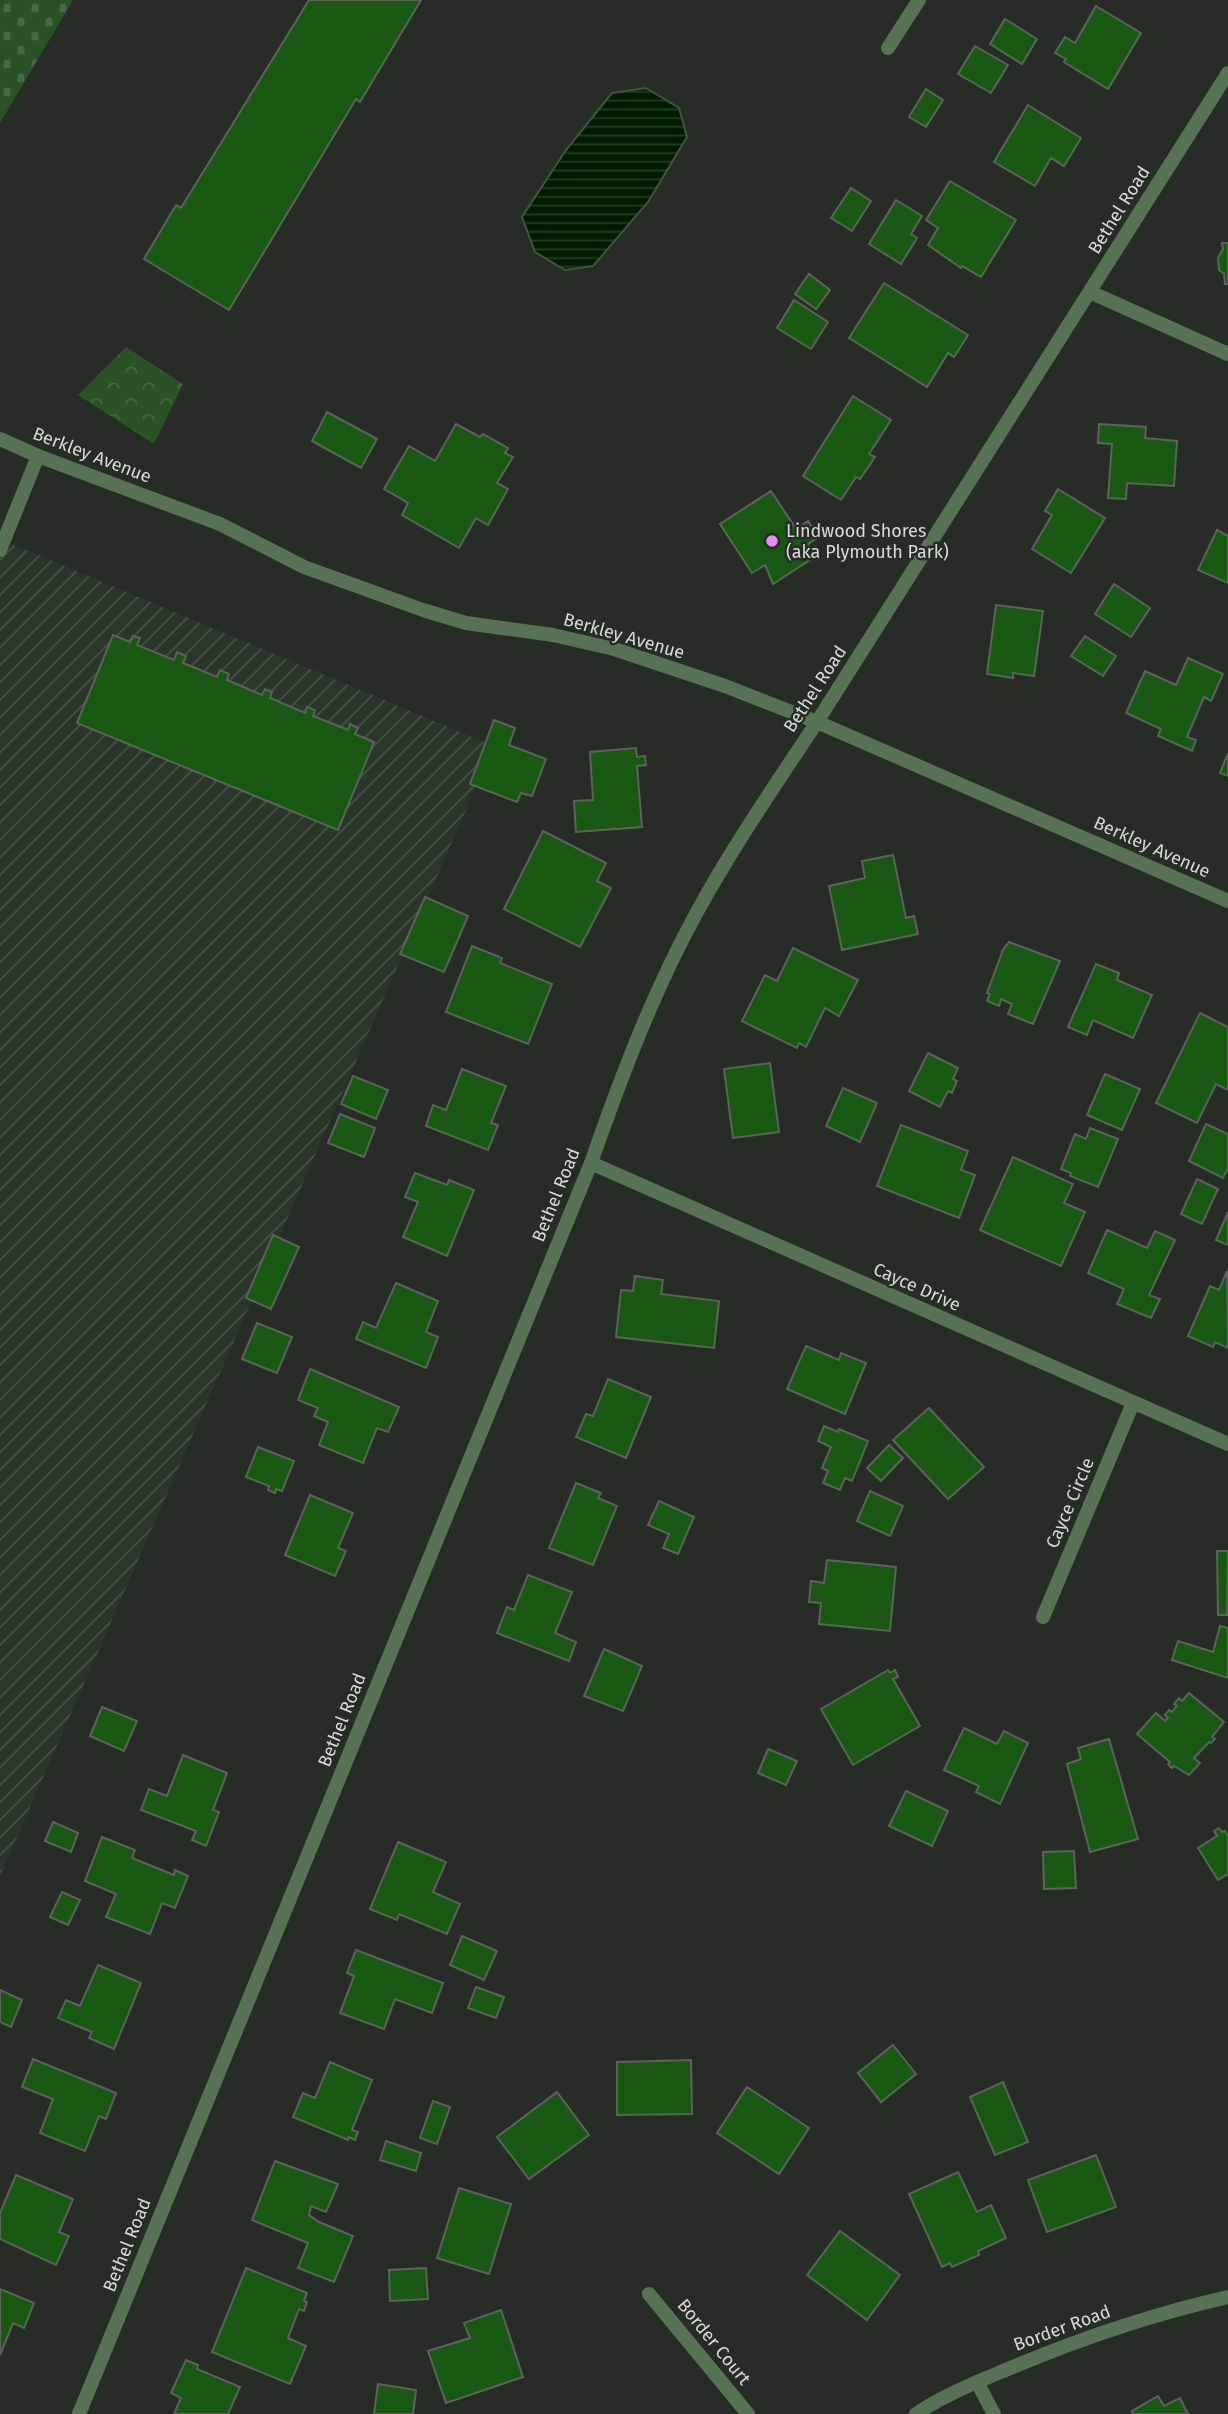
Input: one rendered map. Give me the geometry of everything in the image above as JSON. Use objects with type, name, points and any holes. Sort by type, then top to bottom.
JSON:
[{"type":"street","points":[[888,48],[919,0]]},
{"type":"street","name":"Bethel Road","points":[[79,2414],[591,1163],[652,1002],[697,912],[749,825],[1228,73]]},
{"type":"street","points":[[1090,292],[1228,355]]},
{"type":"street","name":"Berkley Avenue","points":[[0,439],[38,456],[220,524],[304,567],[423,610],[466,623],[552,635],[614,649],[725,686],[817,722],[1228,901]]},
{"type":"street","points":[[0,550],[38,456]]},
{"type":"street","name":"Cayce Drive","points":[[591,1163],[1228,1444]]},
{"type":"street","name":"Cayce Circle","points":[[1043,1617],[1133,1404]]},
{"type":"street","name":"Border Court","points":[[649,2294],[748,2414]]},
{"type":"street","name":"Border Road","points":[[916,2414],[977,2382],[1070,2343],[1182,2307],[1228,2297]]},
{"type":"street","points":[[977,2382],[994,2414]]},
{"type":"shaded area","points":[[646,88],[679,108],[687,137],[648,202],[593,266],[565,270],[535,252],[522,217],[566,150],[612,93]]},
{"type":"shaded area","points":[[0,539],[494,746],[0,1876]]},
{"type":"green space","points":[[0,0],[73,0],[0,123]]},
{"type":"green space","points":[[126,347],[183,384],[154,444],[78,395]]},
{"type":"building","points":[[309,0],[421,0],[360,102],[356,99],[229,310],[144,259],[176,205],[181,208]]},
{"type":"building","points":[[1096,6],[1141,33],[1108,89],[1064,62],[1066,59],[1055,53],[1065,37],[1075,43]]},
{"type":"building","points":[[1005,19],[1037,39],[1022,64],[990,44]]},
{"type":"building","points":[[975,46],[1008,65],[991,93],[958,74]]},
{"type":"building","points":[[926,89],[943,100],[926,127],[909,117]]},
{"type":"building","points":[[1028,105],[1081,138],[1064,166],[1051,158],[1035,186],[994,162]]},
{"type":"building","points":[[950,181],[1016,220],[981,277],[962,266],[961,268],[928,245],[938,228],[926,220]]},
{"type":"building","points":[[851,188],[871,201],[852,231],[831,218]]},
{"type":"building","points":[[896,200],[922,216],[911,234],[917,238],[901,264],[869,244]]},
{"type":"building","points":[[1222,243],[1228,243],[1228,284],[1225,284],[1224,274],[1219,270],[1218,258],[1223,249]]},
{"type":"building","points":[[809,274],[830,290],[816,309],[795,294]]},
{"type":"building","points":[[884,283],[968,335],[954,357],[948,353],[927,387],[849,338]]},
{"type":"building","points":[[794,300],[828,322],[811,349],[777,328]]},
{"type":"building","points":[[853,396],[891,420],[869,454],[875,457],[860,479],[856,477],[841,500],[803,476]]},
{"type":"building","points":[[327,412],[377,439],[361,468],[312,441]]},
{"type":"building","points":[[456,424],[480,437],[483,434],[508,448],[505,453],[513,457],[497,483],[508,489],[488,525],[476,518],[459,548],[402,515],[408,503],[384,489],[409,446],[435,461]]},
{"type":"building","points":[[1099,424],[1146,427],[1145,438],[1177,441],[1174,486],[1127,483],[1126,499],[1108,498],[1112,444],[1098,443]]},
{"type":"building","points":[[1058,489],[1105,518],[1071,573],[1032,549],[1052,515],[1045,511]]},
{"type":"building","name":"Lindwood Shores (aka Plymouth Park)","points":[[771,491],[796,529],[808,521],[813,529],[820,525],[824,530],[808,544],[816,556],[773,584],[765,565],[752,573],[720,524]]},
{"type":"building","points":[[1217,530],[1228,536],[1228,583],[1198,570]]},
{"type":"building","points":[[1114,584],[1150,608],[1131,637],[1095,614]]},
{"type":"building","points":[[996,605],[1043,611],[1034,676],[1013,673],[1013,678],[987,674]]},
{"type":"building","points":[[113,635],[130,642],[133,636],[140,638],[137,645],[174,660],[177,652],[186,656],[183,663],[217,677],[220,670],[229,674],[227,680],[262,695],[265,689],[272,692],[270,698],[305,713],[307,707],[315,710],[313,716],[348,730],[350,724],[358,728],[355,734],[374,742],[338,830],[77,723]]},
{"type":"building","points":[[1085,636],[1116,656],[1103,676],[1071,656]]},
{"type":"building","points":[[1188,658],[1223,674],[1211,701],[1204,697],[1187,737],[1196,740],[1192,751],[1158,736],[1161,729],[1126,713],[1145,671],[1176,685]]},
{"type":"building","points":[[494,720],[515,728],[509,745],[546,759],[532,796],[521,793],[517,802],[470,784]]},
{"type":"building","points":[[636,748],[637,757],[645,756],[646,765],[637,766],[642,827],[576,832],[574,801],[593,800],[590,752]]},
{"type":"building","points":[[1228,753],[1228,776],[1220,773]]},
{"type":"building","points":[[543,831],[606,863],[597,881],[611,888],[580,947],[504,909]]},
{"type":"building","points":[[893,855],[906,918],[914,916],[918,934],[842,950],[829,886],[865,878],[862,861]]},
{"type":"building","points":[[425,897],[468,916],[444,972],[400,954]]},
{"type":"building","points":[[1009,942],[1060,961],[1033,1024],[1008,1014],[1012,1004],[1001,999],[999,1006],[987,1001],[990,994],[987,993],[1003,950]]},
{"type":"building","points":[[472,946],[502,958],[500,963],[552,984],[528,1044],[446,1012]]},
{"type":"building","points":[[793,948],[858,980],[839,1016],[825,1008],[806,1047],[799,1043],[797,1048],[742,1021],[765,975],[777,981]]},
{"type":"building","points":[[1096,964],[1119,973],[1117,980],[1152,995],[1133,1038],[1093,1020],[1087,1035],[1068,1027]]},
{"type":"building","points":[[1200,1013],[1228,1027],[1228,1090],[1216,1084],[1197,1123],[1156,1103]]},
{"type":"building","points":[[928,1053],[958,1068],[953,1079],[957,1081],[952,1093],[948,1091],[940,1107],[909,1091]]},
{"type":"building","points":[[770,1063],[779,1132],[733,1138],[724,1069]]},
{"type":"building","points":[[462,1069],[506,1086],[491,1123],[498,1125],[488,1150],[426,1126],[433,1105],[446,1110]]},
{"type":"building","points":[[1105,1074],[1140,1089],[1122,1130],[1087,1115]]},
{"type":"building","points":[[353,1076],[388,1090],[376,1119],[341,1104]]},
{"type":"building","points":[[843,1088],[877,1103],[860,1142],[826,1126]]},
{"type":"building","points":[[340,1114],[375,1128],[364,1157],[328,1143]]},
{"type":"building","points":[[1206,1124],[1228,1134],[1228,1168],[1223,1178],[1189,1161]]},
{"type":"building","points":[[901,1125],[968,1151],[961,1170],[975,1175],[959,1218],[877,1186]]},
{"type":"building","points":[[1090,1128],[1118,1139],[1098,1187],[1070,1176],[1071,1173],[1061,1169],[1075,1134],[1086,1139]]},
{"type":"building","points":[[1013,1157],[1073,1184],[1064,1203],[1085,1212],[1061,1266],[980,1230]]},
{"type":"building","points":[[415,1173],[447,1185],[449,1180],[474,1190],[447,1256],[403,1237],[418,1202],[405,1197]]},
{"type":"building","points":[[1197,1179],[1218,1189],[1202,1224],[1181,1214]]},
{"type":"building","points":[[1228,1212],[1228,1245],[1216,1240]]},
{"type":"building","points":[[1107,1230],[1147,1248],[1155,1231],[1175,1240],[1149,1295],[1160,1299],[1151,1318],[1117,1304],[1124,1289],[1088,1273]]},
{"type":"building","points":[[273,1235],[299,1247],[271,1309],[246,1298]]},
{"type":"building","points":[[1227,1271],[1228,1348],[1215,1342],[1213,1347],[1188,1336],[1210,1286],[1219,1290]]},
{"type":"building","points":[[635,1276],[663,1280],[661,1294],[719,1301],[714,1348],[616,1337],[621,1290],[633,1291]]},
{"type":"building","points":[[396,1283],[438,1301],[426,1332],[438,1337],[426,1368],[356,1339],[363,1322],[376,1328]]},
{"type":"building","points":[[257,1323],[292,1337],[277,1373],[242,1359]]},
{"type":"building","points":[[806,1346],[839,1360],[841,1353],[866,1363],[845,1414],[787,1389]]},
{"type":"building","points":[[310,1369],[399,1407],[388,1432],[377,1428],[363,1463],[319,1445],[328,1422],[314,1416],[318,1408],[298,1400]]},
{"type":"building","points":[[608,1379],[651,1397],[626,1458],[576,1437],[586,1414],[593,1416]]},
{"type":"building","points":[[929,1408],[984,1467],[948,1499],[893,1440]]},
{"type":"building","points":[[824,1426],[868,1441],[852,1481],[845,1478],[840,1490],[823,1483],[828,1471],[822,1468],[831,1447],[818,1441]]},
{"type":"building","points":[[889,1445],[903,1458],[881,1481],[867,1468]]},
{"type":"building","points":[[258,1447],[294,1461],[282,1491],[276,1489],[275,1493],[268,1490],[269,1486],[246,1477]]},
{"type":"building","points":[[576,1483],[601,1493],[598,1498],[617,1506],[593,1565],[549,1548]]},
{"type":"building","points":[[870,1491],[903,1506],[890,1536],[857,1521]]},
{"type":"building","points":[[310,1495],[353,1513],[338,1548],[346,1551],[335,1576],[285,1555]]},
{"type":"building","points":[[659,1501],[694,1517],[678,1554],[663,1548],[669,1534],[648,1525]]},
{"type":"building","points":[[1217,1551],[1228,1551],[1227,1615],[1218,1615]]},
{"type":"building","points":[[827,1560],[896,1567],[890,1631],[819,1624],[821,1603],[809,1602],[811,1581],[824,1583]]},
{"type":"building","points":[[528,1575],[572,1592],[555,1633],[576,1642],[569,1661],[497,1633],[507,1607],[514,1610]]},
{"type":"building","points":[[1220,1626],[1228,1628],[1228,1678],[1172,1660],[1178,1641],[1213,1652]]},
{"type":"building","points":[[604,1649],[642,1666],[623,1711],[584,1696]]},
{"type":"building","points":[[888,1670],[890,1673],[895,1670],[898,1677],[893,1679],[920,1726],[853,1765],[821,1709]]},
{"type":"building","points":[[1189,1693],[1224,1722],[1212,1737],[1215,1739],[1194,1758],[1200,1763],[1189,1775],[1174,1766],[1172,1768],[1168,1764],[1170,1762],[1137,1734],[1156,1713],[1165,1721],[1168,1718],[1165,1715],[1177,1706],[1174,1704],[1179,1698],[1182,1701]]},
{"type":"building","points":[[102,1707],[137,1721],[124,1751],[90,1736]]},
{"type":"building","points":[[964,1728],[997,1744],[1004,1731],[1028,1743],[1000,1804],[976,1792],[979,1786],[944,1770]]},
{"type":"building","points":[[1109,1739],[1138,1839],[1090,1852],[1067,1764],[1081,1759],[1078,1748]]},
{"type":"building","points":[[768,1749],[797,1761],[786,1785],[758,1773]]},
{"type":"building","points":[[183,1755],[227,1773],[213,1810],[219,1812],[206,1846],[192,1840],[196,1831],[141,1810],[149,1789],[167,1796]]},
{"type":"building","points":[[906,1791],[948,1811],[932,1846],[889,1826]]},
{"type":"building","points":[[53,1822],[78,1833],[71,1852],[45,1841]]},
{"type":"building","points":[[1219,1828],[1228,1836],[1228,1874],[1218,1880],[1198,1848],[1217,1836],[1214,1831]]},
{"type":"building","points":[[102,1837],[135,1850],[132,1858],[174,1875],[175,1870],[188,1876],[175,1908],[162,1903],[150,1934],[106,1917],[116,1894],[85,1881]]},
{"type":"building","points":[[398,1842],[446,1862],[433,1892],[460,1904],[447,1934],[399,1914],[397,1920],[370,1909]]},
{"type":"building","points":[[1074,1851],[1076,1888],[1044,1889],[1043,1852]]},
{"type":"building","points":[[62,1892],[80,1900],[68,1925],[50,1917]]},
{"type":"building","points":[[462,1936],[497,1951],[484,1980],[450,1965]]},
{"type":"building","points":[[356,1950],[443,1983],[432,2013],[395,1999],[384,2029],[340,2013],[354,1976],[347,1973]]},
{"type":"building","points":[[98,1965],[141,1983],[114,2049],[89,2038],[92,2032],[58,2018],[66,2000],[80,2006]]},
{"type":"building","points":[[476,1987],[504,1997],[496,2018],[468,2008]]},
{"type":"building","points":[[0,1990],[22,2000],[11,2027],[0,2022]]},
{"type":"building","points":[[893,2045],[916,2074],[881,2102],[858,2073]]},
{"type":"building","points":[[33,2059],[116,2093],[106,2119],[99,2116],[85,2151],[40,2133],[53,2099],[22,2087]]},
{"type":"building","points":[[691,2060],[692,2114],[617,2115],[617,2062]]},
{"type":"building","points":[[330,2062],[372,2080],[352,2130],[358,2132],[355,2140],[349,2137],[348,2140],[293,2117],[303,2093],[315,2098]]},
{"type":"building","points":[[1003,2082],[1028,2142],[995,2155],[970,2097]]},
{"type":"building","points":[[747,2087],[809,2128],[779,2174],[717,2133]]},
{"type":"building","points":[[557,2092],[589,2135],[529,2179],[497,2137]]},
{"type":"building","points":[[433,2101],[450,2107],[437,2144],[420,2138]]},
{"type":"building","points":[[386,2141],[421,2153],[416,2171],[380,2160]]},
{"type":"building","points":[[1096,2155],[1116,2207],[1047,2232],[1028,2180]]},
{"type":"building","points":[[275,2161],[338,2184],[326,2212],[311,2206],[309,2215],[353,2236],[334,2282],[298,2268],[308,2243],[252,2220]]},
{"type":"building","points":[[958,2172],[977,2212],[991,2205],[1006,2238],[978,2251],[979,2255],[952,2267],[950,2263],[942,2267],[909,2194]]},
{"type":"building","points":[[16,2175],[73,2199],[59,2232],[69,2236],[56,2265],[0,2239],[0,2213]]},
{"type":"building","points":[[459,2188],[511,2204],[489,2274],[437,2258]]},
{"type":"building","points":[[840,2231],[900,2275],[867,2320],[807,2275]]},
{"type":"building","points":[[246,2268],[307,2293],[304,2311],[299,2309],[288,2338],[306,2346],[290,2384],[212,2352]]},
{"type":"building","points":[[426,2268],[428,2299],[390,2301],[389,2270]]},
{"type":"building","points":[[0,2289],[34,2303],[24,2328],[13,2323],[0,2355]]},
{"type":"building","points":[[501,2310],[523,2377],[446,2403],[428,2351],[470,2338],[464,2323]]},
{"type":"building","points":[[186,2360],[198,2365],[197,2369],[240,2387],[228,2414],[174,2414],[181,2398],[171,2393]]},
{"type":"building","points":[[378,2384],[416,2390],[413,2414],[374,2414]]},
{"type":"building","points":[[1158,2396],[1164,2406],[1180,2398],[1188,2414],[1133,2414],[1132,2411]]},
{"type":"place","name":"Lindwood Shores (aka Plymouth Park)","points":[[772,541]]}]
